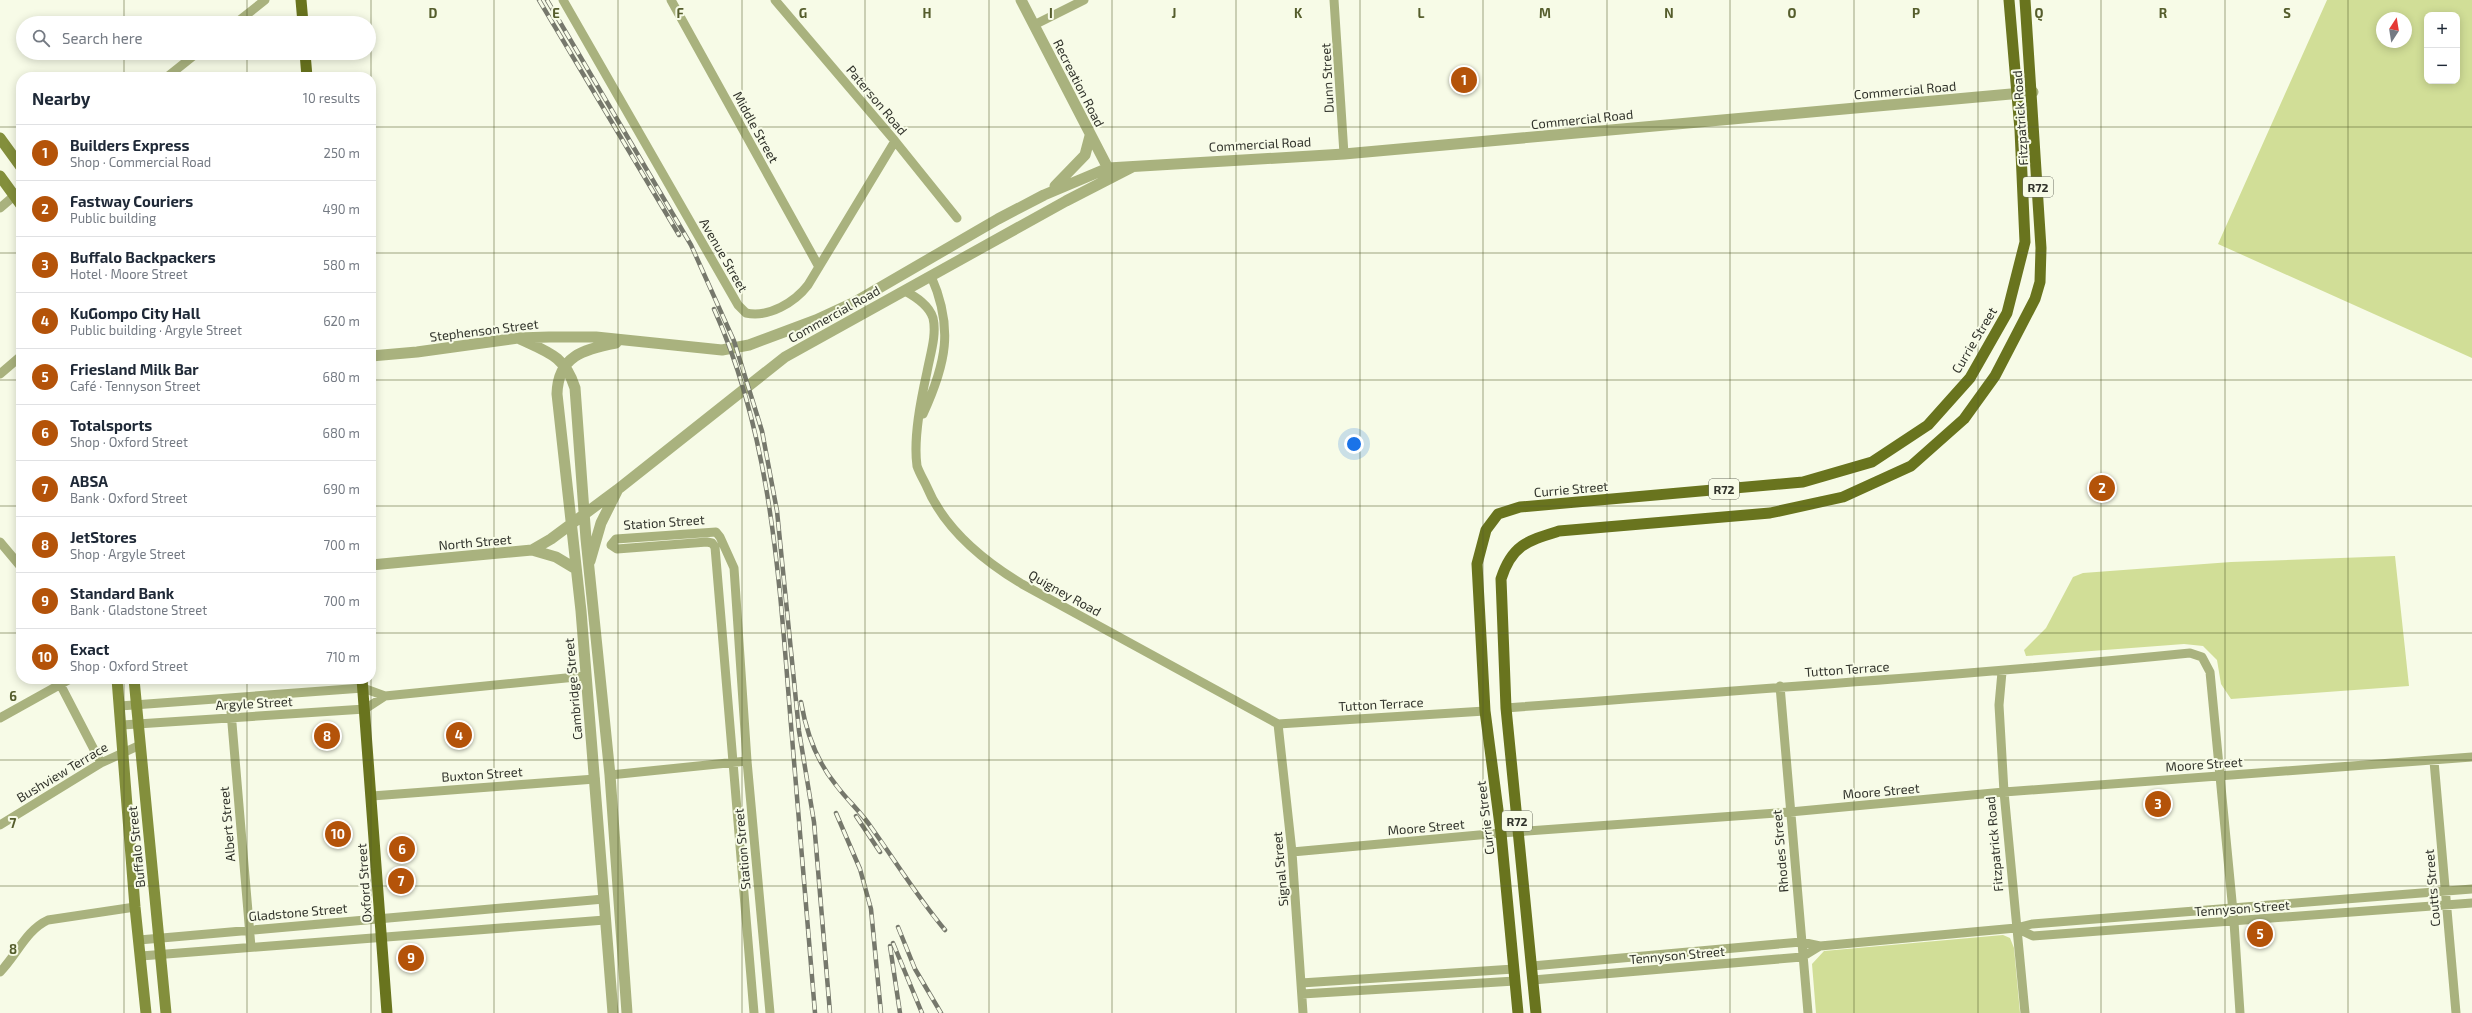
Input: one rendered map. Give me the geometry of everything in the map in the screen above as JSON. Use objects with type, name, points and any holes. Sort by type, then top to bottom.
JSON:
[{"type":"main road","points":[[301,0],[302,16]]},
{"type":"main road","name":"Fitzpatrick Road","points":[[2009,0],[2017,94],[2025,242]]},
{"type":"main road","name":"Fitzpatrick Road","points":[[1506,708],[1501,579],[1507,561],[1529,540],[1559,531],[1770,513],[1843,496],[1911,466],[1964,419],[1995,376],[2035,299],[2040,282],[2042,248],[2033,92],[2025,0]]},
{"type":"main road","points":[[306,60],[307,72]]},
{"type":"main road","points":[[0,138],[16,160]]},
{"type":"main road","points":[[0,176],[16,190]]},
{"type":"main road","name":"Currie Street","points":[[1518,1013],[1501,833],[1485,711],[1477,564],[1486,530],[1498,514],[1520,507],[1803,482],[1872,462],[1928,425],[1970,378],[2008,313],[2025,242]]},
{"type":"main road","name":"Buffalo Street","points":[[118,684],[134,907],[141,956],[146,1013]]},
{"type":"main road","name":"Buffalo Street","points":[[135,684],[166,1013]]},
{"type":"main road","name":"Oxford Street","points":[[362,684],[372,796],[387,1013]]},
{"type":"main road","name":"R72","points":[[1506,708],[1536,1013]]},
{"type":"street","points":[[245,16],[265,0]]},
{"type":"street","name":"Avenue Street","points":[[563,0],[742,310],[753,315],[762,314],[787,304],[799,296],[819,267],[895,141]]},
{"type":"street","name":"Middle Street","points":[[670,0],[819,267]]},
{"type":"street","name":"Paterson Road","points":[[776,0],[895,141],[957,218]]},
{"type":"street","name":"Recreation Road","points":[[1021,0],[1113,179]]},
{"type":"street","points":[[1034,26],[1084,0]]},
{"type":"street","name":"Dunn Street","points":[[1334,0],[1344,154]]},
{"type":"street","points":[[172,72],[188,60]]},
{"type":"street","name":"Commercial Road","points":[[625,342],[722,350],[749,345],[816,320],[855,302],[998,219],[1044,195],[1108,168],[1344,154],[2033,92]]},
{"type":"street","points":[[1044,195],[1065,178],[1080,162],[1085,154],[1090,136]]},
{"type":"street","name":"Commercial Road","points":[[572,522],[617,490],[785,358],[1066,200],[1113,179],[1134,166]]},
{"type":"street","points":[[0,208],[16,194]]},
{"type":"street","name":"Quigney Road","points":[[920,421],[938,379],[946,326],[942,306],[931,276]]},
{"type":"street","name":"Quigney Road","points":[[905,291],[921,301],[932,318],[933,340],[920,421],[918,467],[931,499],[957,532],[986,560],[1028,588],[1278,724]]},
{"type":"street","name":"Stephenson Street","points":[[376,356],[417,352],[518,338],[596,337],[625,342]]},
{"type":"street","points":[[518,338],[557,356],[565,366],[574,388],[588,566],[610,775],[627,1013]]},
{"type":"street","points":[[565,366],[572,357],[583,352],[625,342]]},
{"type":"street","points":[[0,374],[16,360]]},
{"type":"street","name":"Cambridge Street","points":[[565,366],[560,374],[557,394],[572,522],[586,676],[613,1013]]},
{"type":"street","points":[[588,566],[601,524],[617,490]]},
{"type":"street","name":"North Street","points":[[376,565],[532,550],[551,539],[572,522]]},
{"type":"street","name":"Station Street","points":[[754,1013],[714,544],[707,542],[617,549],[612,547],[613,540],[709,531],[718,534],[734,568],[747,761],[770,1013]]},
{"type":"street","points":[[0,542],[16,561]]},
{"type":"street","points":[[532,550],[556,557],[576,569]]},
{"type":"street","name":"Tutton Terrace","points":[[1506,708],[1780,686],[2002,672],[2190,653],[2202,657],[2210,672],[2219,775]]},
{"type":"street","name":"Fitzpatrick Road","points":[[2002,672],[1998,706],[2004,792],[2024,1013]]},
{"type":"street","name":"Argyle Street","points":[[122,725],[365,709],[385,696],[586,676]]},
{"type":"street","points":[[0,718],[60,684],[101,763]]},
{"type":"street","name":"Argyle Street","points":[[120,706],[230,700],[362,684],[385,696]]},
{"type":"street","name":"Rhodes Street","points":[[1780,686],[1802,957],[1808,1013]]},
{"type":"street","name":"Albert Street","points":[[230,700],[251,947]]},
{"type":"street","name":"Tutton Terrace","points":[[1278,724],[1485,711]]},
{"type":"street","name":"Signal Street","points":[[1278,724],[1292,852],[1304,1013]]},
{"type":"street","name":"Bushview Terrace","points":[[0,825],[101,763],[123,751],[140,745]]},
{"type":"street","name":"Moore Street","points":[[1292,852],[1501,833],[1790,812],[2004,792],[2472,757]]},
{"type":"street","points":[[610,775],[747,761]]},
{"type":"street","name":"Coutts Street","points":[[2434,761],[2456,1013]]},
{"type":"street","points":[[2219,775],[2233,908],[2240,1013]]},
{"type":"street","name":"Buxton Street","points":[[372,796],[595,779]]},
{"type":"street","name":"Tennyson Street","points":[[1532,966],[1801,942],[1820,946],[2016,928],[2032,924],[2472,889]]},
{"type":"street","name":"Gladstone Street","points":[[139,940],[380,917],[604,899]]},
{"type":"street","name":"Tennyson Street","points":[[2016,928],[2033,936],[2472,903]]},
{"type":"street","points":[[0,972],[30,934],[42,923],[48,920],[134,907]]},
{"type":"street","points":[[141,956],[382,936],[606,920]]},
{"type":"street","name":"Tennyson Street","points":[[1533,980],[1802,957],[1820,946]]},
{"type":"street","points":[[1301,983],[1514,969]]},
{"type":"street","points":[[1302,994],[1515,981]]},
{"type":"green space","points":[[2327,0],[2472,0],[2472,358],[2218,244]]},
{"type":"green space","points":[[2395,556],[2409,686],[2231,699],[2221,684],[2217,660],[2203,646],[2184,644],[2026,656],[2024,650],[2046,628],[2073,577],[2083,573],[2231,562]]},
{"type":"green space","points":[[2003,935],[2010,938],[2014,948],[2020,1013],[1816,1013],[1812,964],[1824,951]]},
{"type":"railway","points":[[539,0],[679,235]]},
{"type":"railway","points":[[547,0],[691,245],[734,341],[762,431],[777,511],[799,731],[814,822],[830,1013]]},
{"type":"railway","points":[[714,309],[733,357],[748,406],[760,457],[769,507],[782,610],[815,1013]]},
{"type":"railway","points":[[801,702],[813,746],[829,776],[867,822],[916,893],[945,930]]},
{"type":"railway","points":[[836,813],[860,869],[871,909],[881,1013]]},
{"type":"railway","points":[[856,816],[880,852]]},
{"type":"railway","points":[[898,927],[915,969],[941,1013]]},
{"type":"railway","points":[[893,943],[922,1013]]},
{"type":"railway","points":[[890,946],[900,1013]]},
{"type":"place","name":"Builders Express","points":[[1464,80]]},
{"type":"place","name":"Fastway Couriers","points":[[2102,488]]},
{"type":"place","name":"KuGompo City Hall","points":[[459,735]]},
{"type":"place","name":"JetStores","points":[[327,736]]},
{"type":"place","name":"Buffalo Backpackers","points":[[2158,804]]},
{"type":"place","name":"Exact","points":[[338,834]]},
{"type":"place","name":"Totalsports","points":[[402,849]]},
{"type":"place","name":"ABSA","points":[[401,881]]},
{"type":"place","name":"Friesland Milk Bar","points":[[2260,934]]},
{"type":"place","name":"Standard Bank","points":[[411,958]]}]
